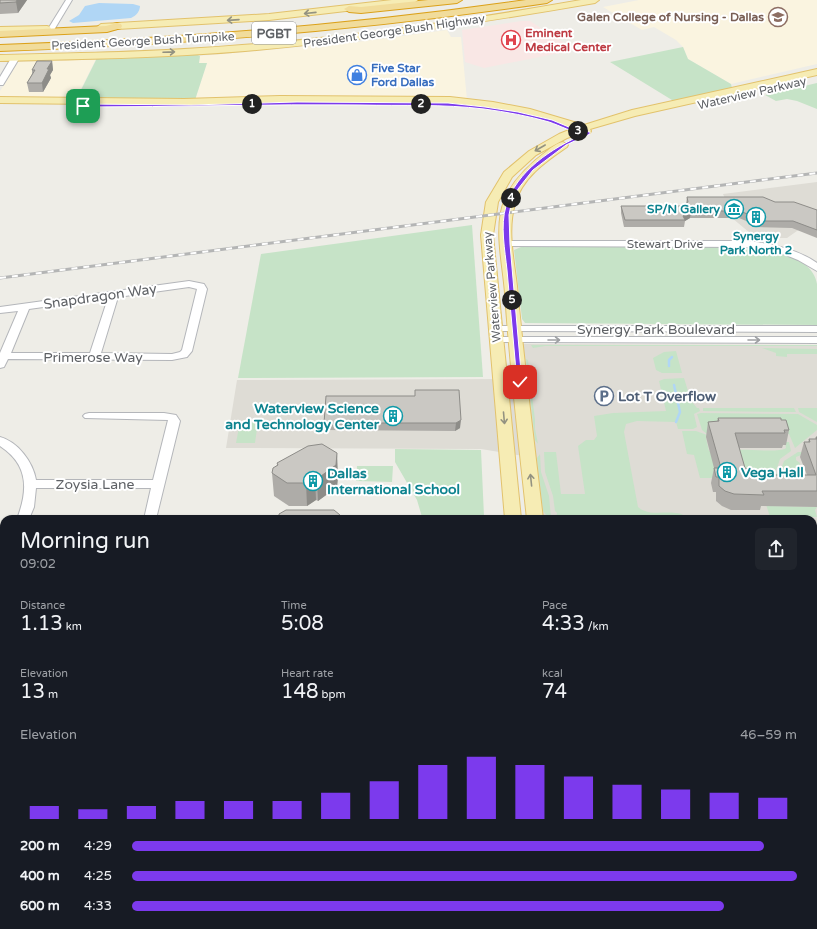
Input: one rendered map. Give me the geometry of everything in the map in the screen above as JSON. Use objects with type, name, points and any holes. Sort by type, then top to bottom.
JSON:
[{"type":"highway","points":[[349,9],[361,10],[457,0]]},
{"type":"highway","name":"President George Bush Turnpike","points":[[0,39],[142,34],[308,22],[378,15],[488,0]]},
{"type":"highway","name":"President George Bush Turnpike","points":[[0,48],[140,42],[309,30],[432,17],[547,0]]},
{"type":"highway","points":[[305,43],[315,39],[562,0]]},
{"type":"highway","points":[[0,34],[107,29],[117,26]]},
{"type":"highway","points":[[6,56],[119,52],[130,54]]},
{"type":"main road","name":"President George Bush Highway","points":[[0,30],[52,29],[251,19],[349,9],[414,0]]},
{"type":"main road","name":"President George Bush Highway","points":[[6,56],[205,51],[305,43],[403,31],[595,0]]},
{"type":"main road","name":"Waterview Parkway","points":[[750,90],[817,72]]},
{"type":"main road","name":"Waterview Parkway","points":[[513,515],[487,235],[487,218],[498,189],[526,157],[543,146],[626,115],[817,78]]},
{"type":"main road","points":[[0,100],[184,102],[298,101],[466,106],[532,116],[582,131]]},
{"type":"main road","points":[[0,105],[191,106],[298,101]]},
{"type":"main road","name":"Waterview Parkway","points":[[535,515],[515,335],[507,244],[508,205],[516,189],[531,169],[582,131]]},
{"type":"main road","points":[[517,166],[531,169]]},
{"type":"main road","points":[[501,382],[520,382]]},
{"type":"street","points":[[52,29],[69,0]]},
{"type":"street","points":[[0,72],[6,56]]},
{"type":"street","points":[[0,83],[6,56]]},
{"type":"street","name":"Stewart Drive","points":[[507,244],[752,245],[784,250],[806,260],[817,268]]},
{"type":"street","name":"Snapdragon Way","points":[[0,310],[189,284],[200,286],[202,289],[187,350],[183,355]]},
{"type":"street","points":[[94,357],[114,295]]},
{"type":"street","points":[[2,361],[25,306]]},
{"type":"street","name":"Synergy Park Boulevard","points":[[515,335],[817,329]]},
{"type":"street","name":"Synergy Park Boulevard","points":[[496,334],[817,340]]},
{"type":"street","name":"Primerose Way","points":[[2,361],[94,357],[172,357],[183,355]]},
{"type":"street","points":[[89,416],[172,417],[174,421],[151,515]]},
{"type":"street","points":[[0,441],[18,454],[28,471],[31,484],[29,501],[24,515]]},
{"type":"street","name":"Zoysia Lane","points":[[31,484],[159,484]]},
{"type":"shaded area","points":[[639,0],[817,0],[817,64],[731,84],[688,59],[683,47],[676,40],[654,27],[642,30],[603,7]]},
{"type":"shaded area","name":"Eminent Medical Center","points":[[530,21],[575,50],[484,68],[465,62],[462,30]]},
{"type":"shaded area","points":[[447,30],[451,37],[461,37],[467,100],[195,100],[207,63],[199,63],[200,56],[357,42]]},
{"type":"shaded area","points":[[96,59],[77,97],[0,97],[0,91],[18,62]]},
{"type":"shaded area","points":[[817,182],[817,217],[787,238],[756,238],[732,218],[703,218],[698,204],[727,203],[723,194]]},
{"type":"shaded area","points":[[523,344],[817,345],[817,515],[543,515],[536,458],[481,449],[226,448],[237,380],[527,379]]},
{"type":"green space","points":[[683,47],[688,59],[731,84],[732,88],[672,100],[610,62]]},
{"type":"green space","points":[[195,54],[200,56],[199,63],[207,63],[195,100],[76,100],[97,58]]},
{"type":"green space","points":[[817,83],[817,109],[797,101],[787,99],[776,101],[765,95]]},
{"type":"green space","points":[[472,225],[483,377],[238,378],[261,254]]},
{"type":"green space","points":[[521,247],[753,247],[781,253],[801,261],[814,275],[817,284],[817,325],[525,323],[522,319],[514,250]]},
{"type":"green space","points":[[531,345],[817,346],[545,346],[533,348]]},
{"type":"green space","points":[[762,348],[817,349],[817,354],[787,354],[787,357],[776,356],[776,353]]},
{"type":"green space","points":[[676,351],[682,373],[662,373],[656,370],[653,358],[664,352]]},
{"type":"green space","points":[[526,359],[528,360],[535,429],[538,444],[535,440]]},
{"type":"green space","points":[[684,378],[691,401],[697,408],[699,408],[700,411],[694,414],[697,427],[693,429],[678,429],[676,422],[637,421],[626,424],[624,432],[638,507],[649,512],[675,513],[683,515],[557,515],[553,496],[545,472],[544,452],[556,452],[561,494],[585,494],[578,446],[586,440],[594,440],[597,436],[594,416],[613,413],[666,411],[659,381],[664,379]]},
{"type":"green space","points":[[703,408],[794,408],[796,412],[703,411]]},
{"type":"green space","points":[[798,408],[817,408],[817,422],[799,412]]},
{"type":"green space","points":[[697,414],[798,414],[817,425],[817,430],[795,448],[789,434],[707,434],[702,430]]},
{"type":"green space","points":[[240,422],[258,422],[255,443],[236,443]]},
{"type":"green space","points":[[682,431],[696,431],[710,436],[706,438],[709,451],[715,451],[719,478],[700,478],[694,455],[687,454]]},
{"type":"green space","points":[[785,442],[789,442],[791,451],[780,459],[777,468],[772,474],[739,479],[738,450],[771,451],[783,449],[786,448]]},
{"type":"green space","points":[[395,449],[481,450],[484,515],[421,515],[417,500],[395,462]]},
{"type":"green space","points":[[798,452],[809,452],[796,457],[796,460],[800,463],[799,467],[802,470],[801,473],[804,476],[774,476],[781,469],[784,461]]},
{"type":"green space","points":[[540,454],[541,472],[549,496],[551,515],[546,515],[543,511],[537,458]]},
{"type":"green space","points":[[357,466],[393,466],[392,482],[356,481]]},
{"type":"green space","points":[[766,504],[769,504],[769,506],[817,507],[815,510],[816,515],[769,515]]},
{"type":"water","points":[[99,3],[133,4],[140,6],[135,16],[131,18],[73,23],[69,21],[79,15],[85,6]]},
{"type":"building","points":[[0,0],[17,0],[16,2],[0,3]]},
{"type":"building","points":[[37,61],[52,61],[47,69],[49,69],[42,83],[27,83],[35,70],[32,70]]},
{"type":"building","points":[[687,197],[763,197],[775,202],[794,202],[817,210],[817,230],[793,221],[754,221],[752,216],[740,211],[691,211],[683,216],[685,220],[625,220],[621,206],[682,206],[688,202]]},
{"type":"building","name":"Waterview Science and Technology Center","points":[[415,390],[459,390],[461,420],[456,423],[324,423],[326,396],[415,396]]},
{"type":"building","points":[[718,418],[781,418],[781,420],[786,420],[789,430],[784,430],[785,433],[735,433],[745,468],[756,472],[757,475],[816,475],[804,442],[810,442],[809,439],[817,439],[817,491],[762,491],[764,495],[734,494],[725,491],[719,486],[719,477],[716,477],[714,468],[721,468],[708,422],[719,421]]},
{"type":"building","points":[[322,444],[337,453],[336,465],[317,479],[315,477],[306,483],[287,483],[272,473],[273,468],[278,465],[277,463],[308,446]]},
{"type":"building","points":[[286,510],[334,510],[340,515],[279,515]]},
{"type":"waterway","points":[[669,366],[669,360],[672,357]]},
{"type":"waterway","points":[[674,385],[680,412],[676,422]]},
{"type":"railway","points":[[0,278],[817,173]]},
{"type":"place","name":"Galen College of Nursing - Dallas","points":[[778,17]]},
{"type":"place","name":"Eminent Medical Center","points":[[511,40]]},
{"type":"place","name":"Five Star Ford Dallas","points":[[357,75]]},
{"type":"place","name":"SP/N Gallery","points":[[734,209]]},
{"type":"place","name":"Synergy Park North 2","points":[[756,217]]},
{"type":"place","name":"Lot T Overflow","points":[[604,396]]},
{"type":"place","name":"Waterview Science and Technology Center","points":[[393,416]]},
{"type":"place","name":"Vega Hall","points":[[727,472]]},
{"type":"place","name":"Dallas International School","points":[[313,481]]},
{"type":"route","points":[[83,106],[191,106],[264,103],[448,105],[485,108],[518,113],[551,121],[575,131],[588,133],[564,144],[531,169],[516,189],[508,205],[506,226],[507,244],[520,382]]}]
